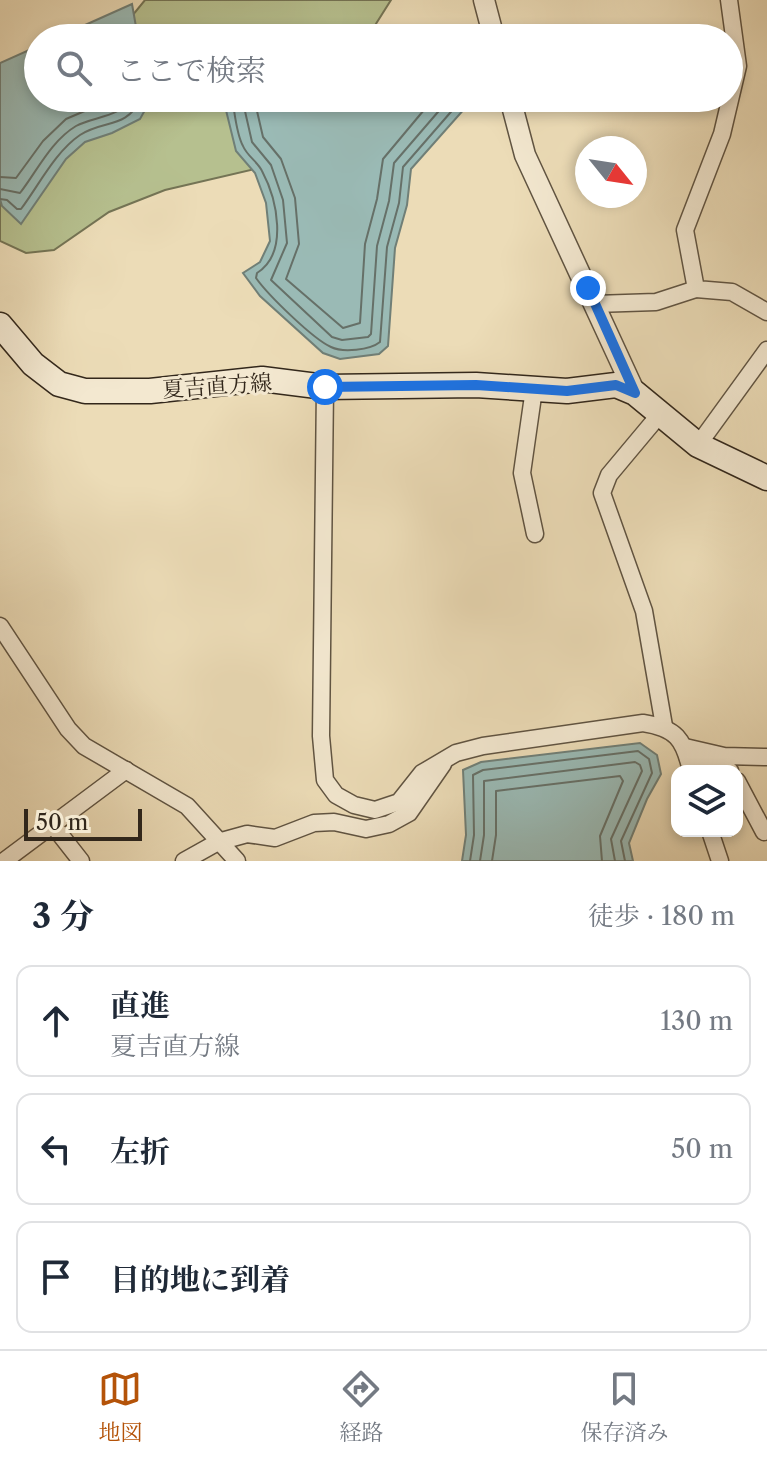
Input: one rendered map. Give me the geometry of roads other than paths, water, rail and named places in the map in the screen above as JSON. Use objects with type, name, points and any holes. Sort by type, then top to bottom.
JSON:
[{"type":"main road","name":"夏吉直方線","points":[[0,325],[33,364],[59,384],[85,391],[150,391],[262,379],[325,387],[476,385],[567,391],[616,385],[635,393]]},
{"type":"main road","points":[[635,393],[698,445],[767,478]]},
{"type":"street","points":[[484,0],[490,24]]},
{"type":"street","points":[[729,0],[732,24]]},
{"type":"street","points":[[514,112],[525,155],[635,393]]},
{"type":"street","points":[[696,289],[685,230],[722,134],[727,112]]},
{"type":"street","points":[[595,304],[656,302],[696,289],[732,292],[767,312]]},
{"type":"street","points":[[698,445],[764,362]]},
{"type":"street","points":[[325,387],[321,736],[325,780],[336,795],[354,805],[375,810],[399,802],[422,773],[456,753],[483,746],[643,723],[664,726]]},
{"type":"street","points":[[534,389],[522,473],[535,534]]},
{"type":"street","points":[[660,414],[609,475],[602,493],[644,611],[664,726],[688,759],[709,765]]},
{"type":"street","points":[[0,626],[68,729],[84,746],[187,806],[237,861]]},
{"type":"street","points":[[688,759],[767,757]]},
{"type":"street","points":[[184,861],[218,842],[247,834],[275,838],[314,823],[334,822],[366,829],[389,824],[409,813],[444,762]]},
{"type":"street","points":[[4,861],[126,770]]},
{"type":"street","points":[[743,792],[764,832],[767,830]]},
{"type":"street","points":[[52,824],[81,861]]},
{"type":"street","points":[[712,837],[720,861]]},
{"type":"water","points":[[132,4],[136,24],[87,24]]},
{"type":"water","points":[[24,52],[24,112],[144,112],[140,119],[85,142],[66,159],[21,224],[2,206],[0,199],[0,63]]},
{"type":"water","points":[[226,112],[462,112],[411,169],[407,205],[395,248],[388,346],[379,354],[340,359],[323,353],[260,296],[243,273],[260,262],[270,241],[266,203],[255,173],[236,151]]},
{"type":"water","points":[[640,743],[657,755],[661,774],[629,843],[633,861],[462,861],[466,835],[463,770],[481,762]]}]
